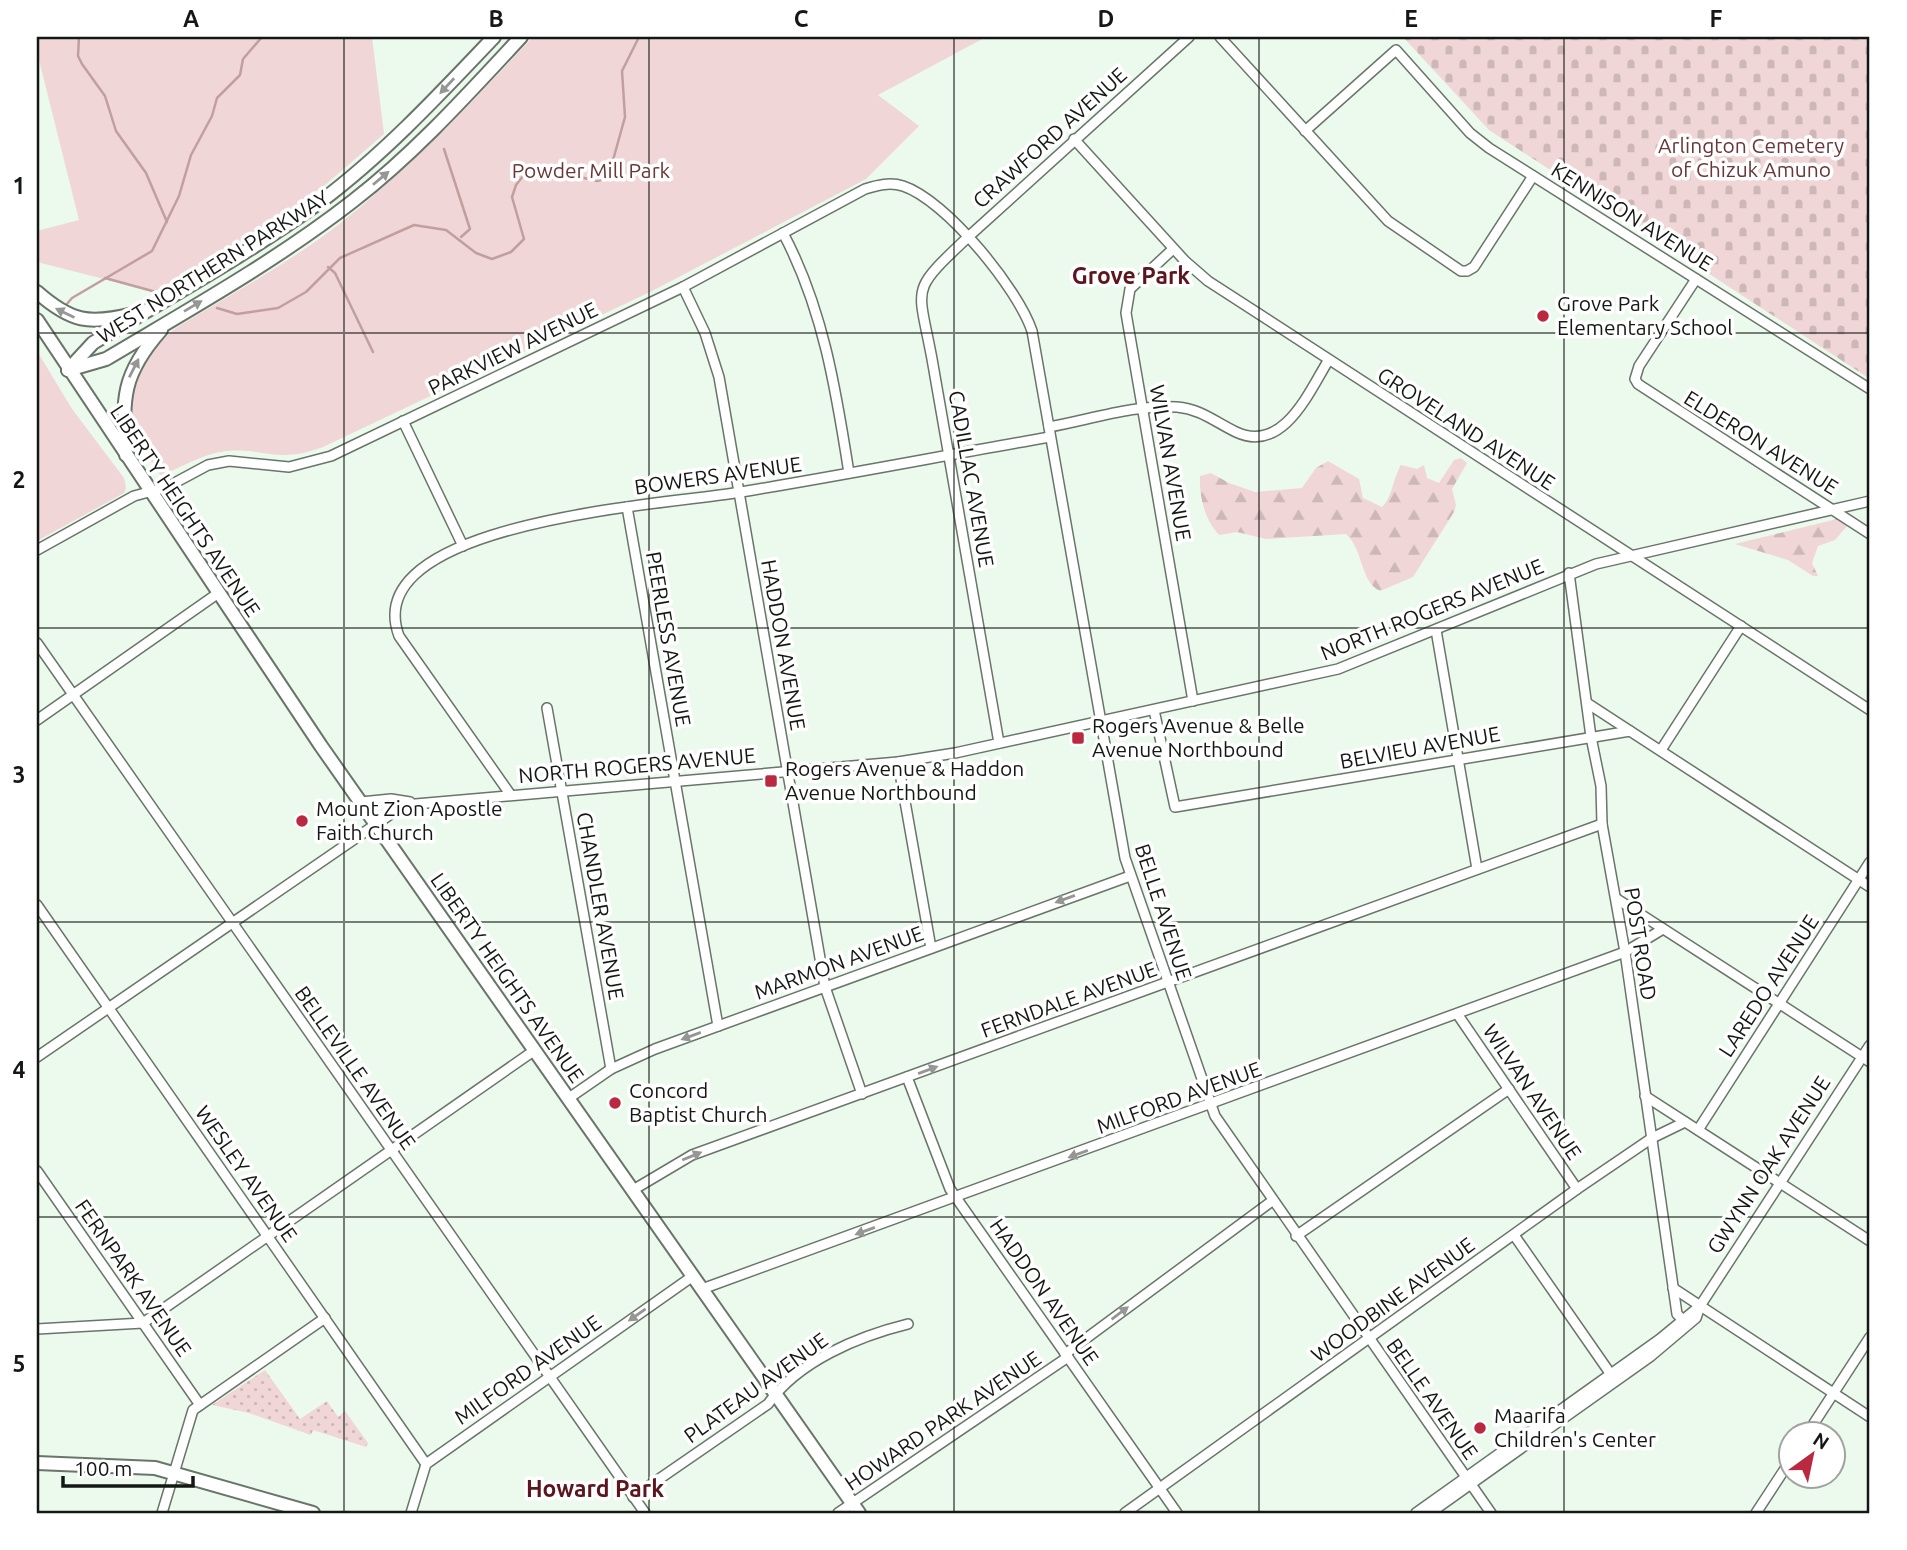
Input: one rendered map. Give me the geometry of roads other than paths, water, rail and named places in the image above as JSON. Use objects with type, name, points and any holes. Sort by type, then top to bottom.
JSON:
[{"type":"main road","name":"WEST NORTHERN PARKWAY","points":[[68,370],[93,343],[287,225],[343,183],[408,127],[494,37]]},
{"type":"main road","name":"WEST NORTHERN PARKWAY","points":[[68,370],[106,359],[288,248],[354,200],[419,143],[521,37]]},
{"type":"main road","points":[[37,292],[57,309],[85,320],[105,320],[147,310]]},
{"type":"main road","name":"LIBERTY HEIGHTS AVENUE","points":[[37,320],[217,594],[855,1508]]},
{"type":"main road","points":[[127,458],[123,405],[127,381],[141,353],[169,321]]},
{"type":"main road","points":[[37,1463],[135,1466],[174,1472],[313,1513]]},
{"type":"street","name":"CRAWFORD AVENUE","points":[[967,238],[1189,37]]},
{"type":"street","points":[[1220,37],[1388,221],[1461,271],[1474,267],[1533,176]]},
{"type":"street","name":"KENNISON AVENUE","points":[[1305,131],[1396,50],[1470,133],[1533,176],[1870,389]]},
{"type":"street","name":"GROVELAND AVENUE","points":[[1074,139],[1173,249],[1208,281],[1870,709]]},
{"type":"street","name":"BELLE AVENUE","points":[[879,185],[892,184],[915,191],[967,238],[1009,285],[1027,315],[1036,348],[1129,876],[1220,1124],[1490,1513]]},
{"type":"street","name":"PARKVIEW AVENUE","points":[[37,550],[134,496],[167,487],[218,462],[241,461],[279,467],[303,465],[331,456],[682,287],[879,185]]},
{"type":"street","points":[[783,233],[808,285],[828,355],[849,473]]},
{"type":"street","name":"CADILLAC AVENUE","points":[[967,238],[930,275],[920,297],[999,743]]},
{"type":"street","name":"WILVAN AVENUE","points":[[1173,249],[1135,283],[1127,296],[1126,313],[1193,701]]},
{"type":"street","name":"ELDERON AVENUE","points":[[1696,278],[1639,366],[1635,379],[1643,388],[1870,534]]},
{"type":"street","name":"HADDON AVENUE","points":[[682,287],[715,360],[825,987],[862,1094]]},
{"type":"street","points":[[1049,427],[1163,407],[1191,410],[1245,435],[1272,434],[1287,424],[1328,361]]},
{"type":"street","points":[[403,421],[463,546]]},
{"type":"street","name":"BOWERS AVENUE","points":[[510,794],[399,636],[393,612],[404,584],[424,567],[463,546],[525,524],[627,507],[739,493],[1051,437]]},
{"type":"street","name":"NORTH ROGERS AVENUE","points":[[37,1057],[395,809],[412,803],[898,762],[1101,722],[1338,668],[1436,630],[1569,573],[1630,555],[1870,501]]},
{"type":"street","name":"PEERLESS AVENUE","points":[[627,507],[718,1026]]},
{"type":"street","name":"POST ROAD","points":[[1569,573],[1591,737],[1601,786],[1602,824],[1625,952],[1677,1314],[1682,1319]]},
{"type":"street","points":[[37,720],[217,594]]},
{"type":"street","points":[[1661,750],[1741,626]]},
{"type":"street","points":[[1436,630],[1477,869]]},
{"type":"street","name":"BELLEVILLE AVENUE","points":[[37,643],[645,1513]]},
{"type":"street","points":[[1587,703],[1870,887]]},
{"type":"street","name":"CHANDLER AVENUE","points":[[547,708],[611,1069]]},
{"type":"street","name":"BELVIEU AVENUE","points":[[1154,710],[1175,807],[1630,731]]},
{"type":"street","points":[[898,762],[931,948]]},
{"type":"street","points":[[361,802],[391,799],[412,803]]},
{"type":"street","name":"FERNDALE AVENUE","points":[[633,1190],[692,1155],[1602,824]]},
{"type":"street","name":"LAREDO AVENUE","points":[[1698,1130],[1870,862]]},
{"type":"street","name":"MARMON AVENUE","points":[[569,1098],[611,1069],[655,1049],[1129,876]]},
{"type":"street","points":[[1616,899],[1866,1060]]},
{"type":"street","name":"WESLEY AVENUE","points":[[37,905],[426,1464]]},
{"type":"street","name":"MILFORD AVENUE","points":[[702,1289],[957,1199],[1458,1015],[1625,952],[1663,929]]},
{"type":"street","name":"WILVAN AVENUE","points":[[1458,1015],[1577,1189]]},
{"type":"street","name":"GWYNN OAK AVENUE","points":[[1416,1513],[1468,1481],[1613,1377],[1679,1334],[1696,1318],[1700,1306],[1781,1183],[1866,1060],[1870,1045]]},
{"type":"street","points":[[37,1329],[143,1324],[535,1050]]},
{"type":"street","name":"HADDON AVENUE","points":[[907,1077],[957,1199],[1177,1513]]},
{"type":"street","points":[[1296,1236],[1509,1089]]},
{"type":"street","points":[[1645,1096],[1870,1241]]},
{"type":"street","name":"WOODBINE AVENUE","points":[[1125,1513],[1577,1189],[1652,1138],[1685,1122]]},
{"type":"street","name":"FERNPARK AVENUE","points":[[37,1171],[200,1405]]},
{"type":"street","name":"HOWARD PARK AVENUE","points":[[838,1513],[855,1508],[1066,1356],[1272,1201]]},
{"type":"street","points":[[1514,1235],[1613,1377]]},
{"type":"street","name":"MILFORD AVENUE","points":[[426,1464],[693,1276]]},
{"type":"street","points":[[1673,1288],[1870,1417]]},
{"type":"street","name":"GWYNN OAK AVENUE","points":[[1613,1377],[1700,1306]]},
{"type":"street","points":[[162,1513],[194,1409],[324,1318]]},
{"type":"street","name":"PLATEAU AVENUE","points":[[633,1497],[768,1404],[775,1393],[846,1344],[870,1334],[908,1324]]},
{"type":"street","points":[[1816,1420],[1870,1337]]},
{"type":"street","points":[[411,1513],[426,1464]]},
{"type":"street","points":[[1756,1513],[1778,1478]]},
{"type":"street","name":"GWYNN OAK AVENUE","points":[[1430,1513],[1468,1481]]},
{"type":"waterway","points":[[79,37],[78,56],[105,96],[116,131],[146,173],[167,222]]},
{"type":"waterway","points":[[66,305],[72,298],[152,251],[179,196],[191,155],[212,116],[217,98],[240,75],[243,59],[262,37]]},
{"type":"waterway","points":[[217,308],[237,314],[278,308],[306,292],[340,258],[414,225],[446,230],[476,253],[492,259],[511,252],[524,239],[512,197],[523,176],[542,168],[597,181],[604,179],[610,171],[625,117],[622,71],[639,37]]},
{"type":"waterway","points":[[444,149],[470,229],[461,237]]},
{"type":"waterway","points":[[328,267],[335,273],[373,352]]},
{"type":"waterway","points":[[105,278],[156,292]]},
{"type":"place","name":"Grove Park Elementary School","points":[[1543,316]]},
{"type":"place","name":"Rogers Avenue & Belle Avenue Northbound","points":[[1078,738]]},
{"type":"place","name":"Rogers Avenue & Haddon Avenue Northbound","points":[[771,781]]},
{"type":"place","name":"Mount Zion Apostle Faith Church","points":[[302,821]]},
{"type":"place","name":"Concord Baptist Church","points":[[615,1103]]},
{"type":"place","name":"Maarifa Children's Center","points":[[1480,1428]]},
{"type":"district","name":"Grove Park","points":[[1131,276]]},
{"type":"district","name":"Howard Park","points":[[595,1489]]},
{"type":"park label","name":"Arlington Cemetery of Chizuk Amuno","points":[[1751,158]]},
{"type":"park label","name":"Powder Mill Park","points":[[591,171]]}]
